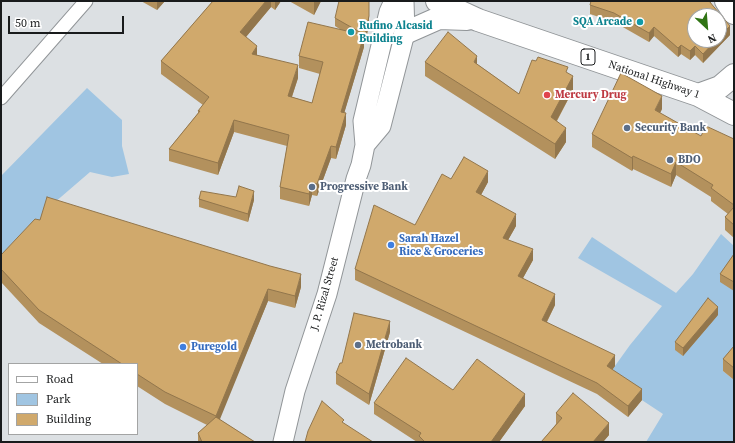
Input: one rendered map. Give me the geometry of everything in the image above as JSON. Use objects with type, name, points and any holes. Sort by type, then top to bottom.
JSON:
[{"type":"highway","name":"National Highway 1","points":[[436,1],[478,20],[698,95],[734,114]]},
{"type":"highway","points":[[726,1],[734,13]]},
{"type":"highway","points":[[405,33],[439,18],[478,20]]},
{"type":"highway","points":[[698,95],[720,87],[734,75]]},
{"type":"main road","name":"J. P. Rizal Street","points":[[283,442],[295,391],[327,294],[365,145],[363,121],[389,12],[394,1]]},
{"type":"main road","name":"J. P. Rizal Street","points":[[365,145],[381,126],[405,33],[404,1]]},
{"type":"street","points":[[1,98],[86,1]]},
{"type":"green space","points":[[87,88],[122,120],[122,146],[129,174],[112,177],[90,172],[47,209],[41,227],[1,268],[1,176]]},
{"type":"green space","points":[[721,234],[734,246],[734,358],[723,371],[734,380],[734,442],[646,442],[663,414],[607,377],[630,345],[662,306],[578,258],[592,237],[676,293],[693,274]]},
{"type":"building","points":[[213,1],[266,1],[240,32],[257,46],[252,54],[298,65],[288,96],[312,103],[323,62],[299,56],[308,22],[364,35],[341,112],[346,113],[336,147],[331,146],[317,184],[312,183],[309,194],[280,187],[289,135],[234,120],[218,163],[169,149],[200,111],[198,111],[209,97],[161,61]]},
{"type":"building","points":[[339,1],[369,1],[369,16],[365,35],[335,18]]},
{"type":"building","points":[[591,1],[709,1],[715,8],[687,8],[687,48],[693,48],[690,51],[681,45],[678,48],[654,27],[649,33],[614,13],[590,5]]},
{"type":"building","points":[[448,32],[477,56],[474,62],[519,94],[532,60],[536,61],[538,57],[568,67],[566,72],[573,76],[551,117],[566,128],[555,144],[425,62]]},
{"type":"building","points":[[697,48],[709,48],[703,54]]},
{"type":"building","points":[[621,73],[662,96],[655,110],[701,136],[706,126],[734,139],[734,205],[711,188],[713,185],[676,162],[671,174],[633,156],[632,158],[592,134]]},
{"type":"building","points":[[464,157],[488,171],[476,192],[516,214],[503,238],[533,249],[518,276],[555,294],[542,320],[615,355],[607,366],[642,389],[628,406],[597,383],[355,269],[374,205],[415,225],[442,174],[451,179]]},
{"type":"building","points":[[239,186],[254,191],[248,214],[199,199],[201,191],[236,197]]},
{"type":"building","name":"Puregold","points":[[47,197],[270,266],[301,274],[295,296],[268,289],[216,416],[165,392],[138,375],[138,363],[120,363],[39,310],[1,269],[1,255],[35,219],[40,220]]},
{"type":"building","points":[[734,207],[734,225],[725,217]]},
{"type":"building","points":[[734,254],[734,282],[720,274]]},
{"type":"building","points":[[708,298],[718,307],[683,348],[675,342]]},
{"type":"building","points":[[354,313],[390,321],[369,394],[336,373],[340,363],[342,363]]},
{"type":"building","points":[[734,346],[734,368],[723,359]]},
{"type":"building","points":[[406,358],[453,390],[477,359],[525,394],[491,442],[425,442],[419,436],[421,433],[374,403]]},
{"type":"building","points":[[573,393],[609,423],[593,442],[541,442],[562,418],[556,413]]},
{"type":"building","points":[[322,401],[344,420],[342,422],[373,442],[305,442],[308,431]]},
{"type":"building","points":[[216,417],[255,442],[202,442],[198,433]]},
{"type":"place","name":"SQA Arcade","points":[[640,22]]},
{"type":"place","name":"Rufino Alcasid Building","points":[[351,32]]},
{"type":"place","name":"Mercury Drug","points":[[547,95]]},
{"type":"place","name":"Security Bank","points":[[627,128]]},
{"type":"place","name":"BDO","points":[[670,160]]},
{"type":"place","name":"Progressive Bank","points":[[312,187]]},
{"type":"place","name":"Sarah Hazel Rice & Groceries","points":[[391,245]]},
{"type":"place","name":"Metrobank","points":[[358,345]]},
{"type":"place","name":"Puregold","points":[[183,347]]}]
